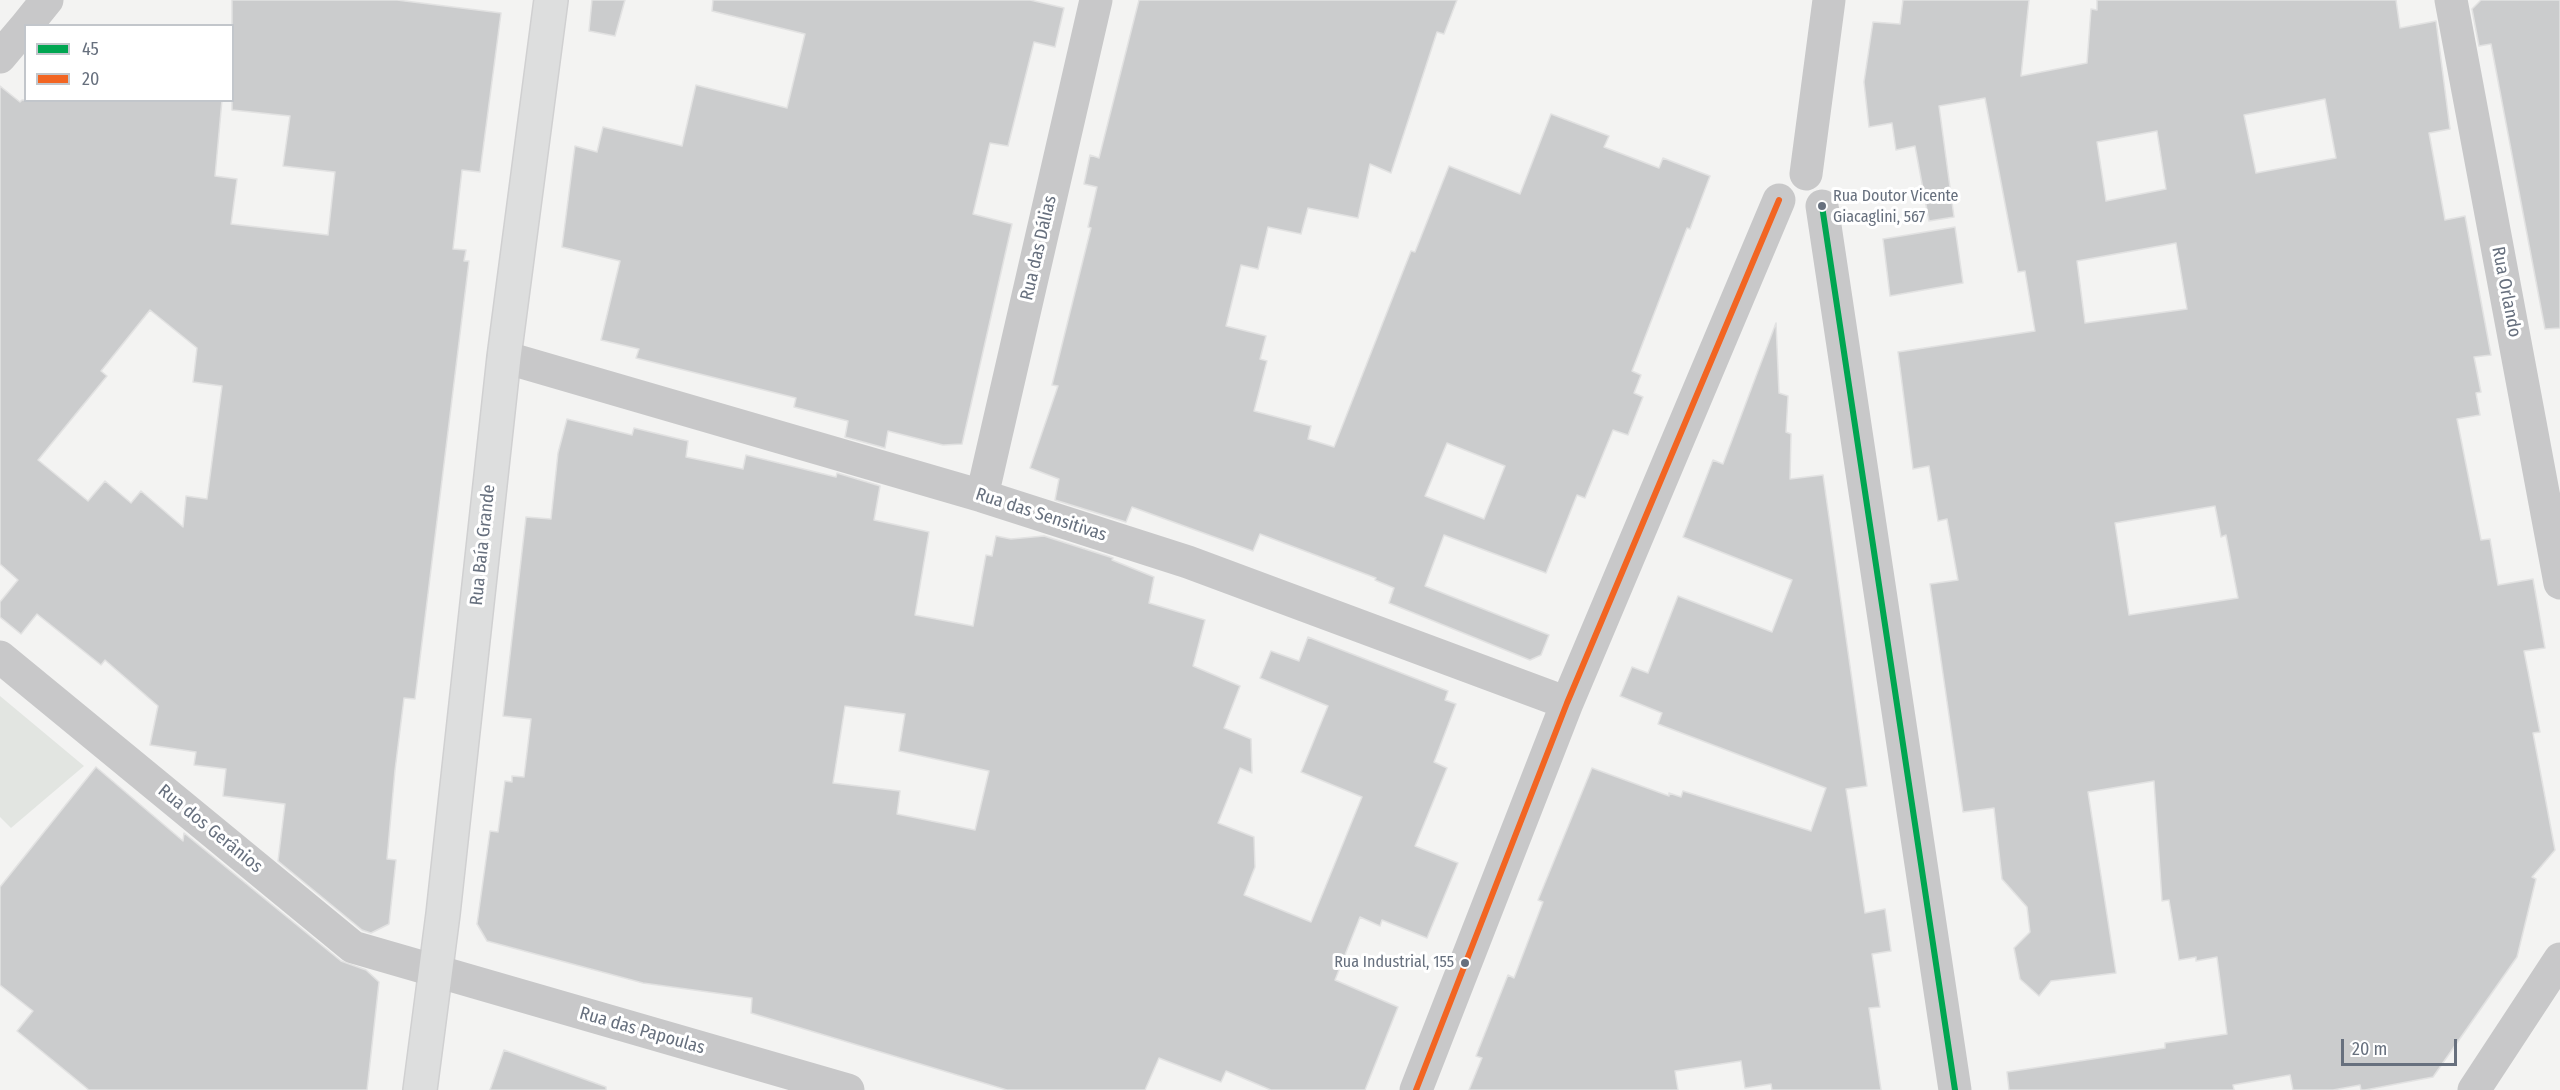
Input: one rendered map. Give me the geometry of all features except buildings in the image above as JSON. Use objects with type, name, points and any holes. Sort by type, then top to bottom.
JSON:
[{"type":"main road","name":"Rua Baía Grande","points":[[420,1090],[436,972],[504,357],[550,0]]},
{"type":"street","points":[[28,24],[47,0]]},
{"type":"street","name":"Rua das Dálias","points":[[982,496],[1096,0]]},
{"type":"street","points":[[1806,174],[1829,0]]},
{"type":"street","name":"Rua Orlando","points":[[2451,0],[2560,583]]},
{"type":"street","points":[[0,57],[24,28]]},
{"type":"street","points":[[1822,206],[1817,214],[1800,219],[1788,215],[1783,210],[1779,192],[1786,180],[1796,174],[1806,174],[1819,180],[1824,196],[1822,206],[1955,1090]]},
{"type":"street","points":[[1416,1090],[1567,703],[1779,200]]},
{"type":"street","name":"Rua das Sensitivas","points":[[504,357],[982,496],[1188,562],[1567,703]]},
{"type":"street","name":"Rua dos Gerânios","points":[[0,657],[353,946],[436,972]]},
{"type":"street","points":[[2474,1090],[2560,958]]},
{"type":"street","name":"Rua das Papoulas","points":[[436,972],[848,1090]]},
{"type":"shaded area","points":[[0,696],[84,766],[11,828],[0,817]]},
{"type":"transit line","name":"20","points":[[1416,1090],[1567,703],[1779,200]]},
{"type":"transit line","name":"45","points":[[1822,206],[1955,1090]]},
{"type":"place","name":"Rua Doutor Vicente Giacaglini, 567","points":[[1822,206]]},
{"type":"place","name":"Rua Industrial, 155","points":[[1465,963]]}]
